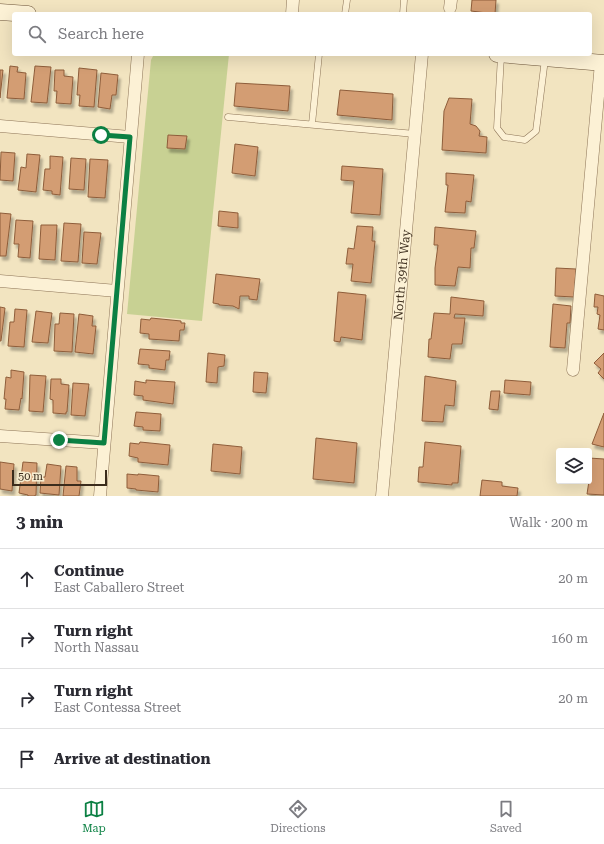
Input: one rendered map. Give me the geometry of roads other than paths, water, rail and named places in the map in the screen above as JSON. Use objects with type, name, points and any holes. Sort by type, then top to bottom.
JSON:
[{"type":"main road","points":[[0,12],[12,13]]},
{"type":"main road","points":[[523,56],[602,63]]},
{"type":"street","points":[[292,12],[293,0]]},
{"type":"street","points":[[100,496],[138,56]]},
{"type":"street","name":"North 39th Way","points":[[382,496],[422,56]]},
{"type":"street","points":[[573,370],[602,63]]},
{"type":"street","points":[[0,126],[130,137]]},
{"type":"street","points":[[0,281],[117,291]]},
{"type":"street","points":[[0,436],[104,443]]},
{"type":"lane","points":[[345,12],[347,0]]},
{"type":"lane","points":[[403,12],[404,0]]},
{"type":"lane","points":[[312,124],[319,56]]},
{"type":"lane","points":[[501,56],[498,128],[504,137],[525,140],[536,131],[545,58]]},
{"type":"lane","points":[[228,117],[415,134]]}]
